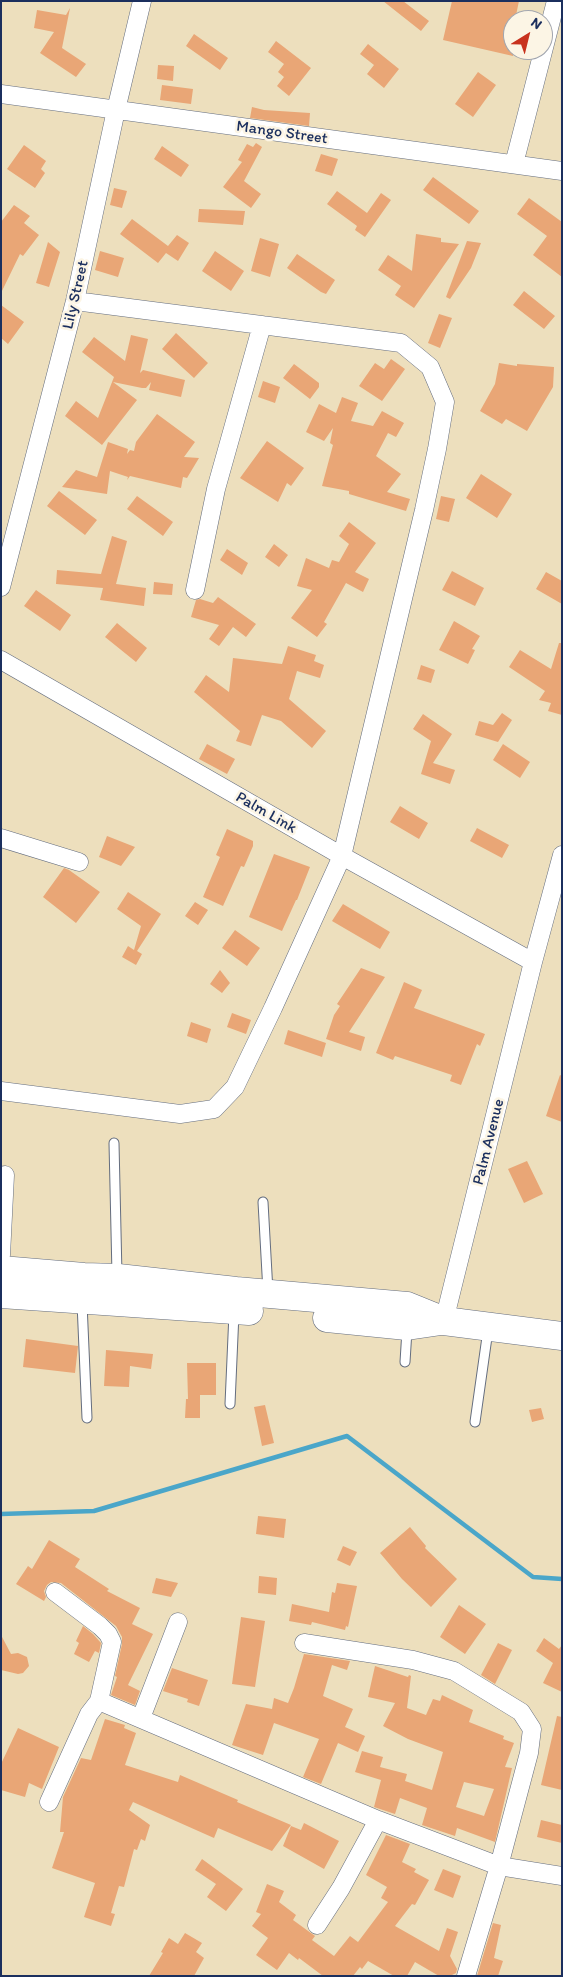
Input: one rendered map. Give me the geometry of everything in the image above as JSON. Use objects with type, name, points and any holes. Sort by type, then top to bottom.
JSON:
[{"type":"main road","points":[[1,1270],[118,1278],[407,1306],[444,1321],[562,1336]]},
{"type":"main road","points":[[1,1294],[234,1310],[407,1326],[444,1321]]},
{"type":"street","name":"Lily Street","points":[[1,587],[75,301],[116,110],[142,1]]},
{"type":"street","points":[[514,164],[556,1]]},
{"type":"street","name":"Mango Street","points":[[1,94],[562,171]]},
{"type":"street","points":[[1,1091],[180,1114],[214,1109],[235,1087],[342,856],[438,449],[445,402],[430,366],[401,344],[75,301]]},
{"type":"street","points":[[195,590],[216,489],[262,325]]},
{"type":"street","name":"Palm Link","points":[[1,660],[342,856],[533,962]]},
{"type":"street","points":[[1,838],[79,862]]},
{"type":"street","name":"Palm Avenue","points":[[444,1321],[533,962],[562,855]]},
{"type":"street","points":[[1,1255],[5,1175]]},
{"type":"street","points":[[50,1802],[89,1714],[99,1701],[112,1642],[108,1634],[100,1626],[54,1592]]},
{"type":"street","points":[[141,1718],[178,1622]]},
{"type":"street","points":[[304,1643],[413,1660],[454,1671],[521,1712],[532,1730],[529,1754],[499,1866],[466,1976]]},
{"type":"street","points":[[99,1701],[251,1768],[378,1820],[499,1866],[562,1876]]},
{"type":"street","points":[[317,1925],[341,1888],[378,1820]]},
{"type":"lane","points":[[114,1143],[118,1278]]},
{"type":"lane","points":[[263,1202],[268,1294]]},
{"type":"lane","points":[[82,1300],[88,1418]]},
{"type":"lane","points":[[230,1404],[234,1310]]},
{"type":"lane","points":[[405,1362],[407,1326]]},
{"type":"lane","points":[[475,1422],[488,1328]]},
{"type":"building","points":[[383,1],[403,1],[429,21],[421,31]]},
{"type":"building","points":[[452,1],[519,1],[517,10],[503,10],[503,54],[443,40]]},
{"type":"building","points":[[70,8],[62,48],[86,64],[76,77],[40,53],[54,32],[34,28],[37,10],[66,15]]},
{"type":"building","points":[[194,34],[228,58],[220,70],[186,46]]},
{"type":"building","points":[[276,41],[311,68],[289,96],[277,86],[284,77],[278,72],[284,64],[268,52]]},
{"type":"building","points":[[368,44],[399,69],[384,88],[367,74],[374,65],[360,54]]},
{"type":"building","points":[[158,65],[174,66],[173,81],[157,79]]},
{"type":"building","points":[[478,72],[496,85],[473,117],[455,104]]},
{"type":"building","points":[[162,85],[193,89],[191,104],[160,100]]},
{"type":"building","points":[[252,107],[264,110],[310,113],[309,126],[250,118]]},
{"type":"building","points":[[256,143],[262,147],[244,181],[261,194],[251,208],[223,187],[242,162],[238,160],[247,144],[253,147]]},
{"type":"building","points":[[24,145],[46,161],[41,169],[45,173],[35,188],[7,169]]},
{"type":"building","points":[[162,146],[189,165],[181,177],[154,159]]},
{"type":"building","points":[[321,154],[338,159],[332,176],[315,171]]},
{"type":"building","points":[[433,177],[479,211],[469,224],[423,190]]},
{"type":"building","points":[[114,188],[127,191],[122,208],[110,205]]},
{"type":"building","points":[[337,191],[367,213],[381,193],[391,200],[365,237],[355,230],[357,226],[327,204]]},
{"type":"building","points":[[529,198],[562,222],[562,277],[533,255],[547,236],[517,214]]},
{"type":"building","points":[[14,205],[30,216],[24,223],[39,235],[23,256],[20,254],[1,293],[1,222]]},
{"type":"building","points":[[199,209],[245,211],[243,225],[198,222]]},
{"type":"building","points":[[132,219],[168,246],[177,235],[189,243],[178,261],[166,253],[158,263],[120,234]]},
{"type":"building","points":[[416,234],[441,238],[441,242],[459,244],[414,308],[395,295],[401,286],[378,270],[388,255],[412,271]]},
{"type":"building","points":[[260,238],[279,244],[270,277],[251,271]]},
{"type":"building","points":[[467,241],[481,243],[471,268],[450,299],[446,297]]},
{"type":"building","points":[[48,242],[60,252],[49,287],[36,283]]},
{"type":"building","points":[[100,251],[124,258],[118,277],[95,270]]},
{"type":"building","points":[[215,251],[244,271],[231,291],[202,271]]},
{"type":"building","points":[[297,254],[335,280],[326,294],[287,268]]},
{"type":"building","points":[[524,291],[555,316],[544,329],[513,305]]},
{"type":"building","points":[[1,305],[24,322],[8,344],[1,338]]},
{"type":"building","points":[[439,314],[452,318],[440,348],[428,343]]},
{"type":"building","points":[[176,333],[208,363],[194,378],[162,349]]},
{"type":"building","points":[[131,335],[148,339],[140,373],[143,370],[185,380],[181,397],[149,390],[151,382],[146,388],[142,388],[113,382],[137,400],[102,445],[65,416],[76,401],[98,418],[114,377],[82,352],[94,337],[125,361]]},
{"type":"building","points":[[391,359],[405,369],[382,401],[359,386],[375,363],[384,369]]},
{"type":"building","points":[[499,363],[517,366],[517,364],[554,367],[553,387],[527,431],[506,419],[502,424],[480,411],[495,384]]},
{"type":"building","points":[[294,364],[319,383],[319,387],[310,399],[283,378]]},
{"type":"building","points":[[263,381],[280,387],[275,403],[258,397]]},
{"type":"building","points":[[342,397],[358,403],[351,421],[373,426],[382,411],[404,423],[396,437],[388,433],[376,456],[401,474],[387,492],[410,499],[406,511],[349,494],[349,491],[322,486],[333,445],[330,443],[333,428],[324,441],[306,432],[319,404],[336,413]]},
{"type":"building","points":[[157,414],[195,442],[184,457],[199,458],[187,478],[183,477],[181,488],[130,476],[127,480],[128,477],[110,471],[107,494],[62,487],[76,470],[97,477],[108,442],[128,449],[127,454],[130,450],[134,451],[136,442]]},
{"type":"building","points":[[267,441],[304,468],[291,486],[287,483],[278,502],[240,478]]},
{"type":"building","points":[[481,474],[512,494],[497,518],[466,498]]},
{"type":"building","points":[[59,491],[97,520],[85,535],[47,506]]},
{"type":"building","points":[[137,496],[173,522],[163,536],[127,509]]},
{"type":"building","points":[[441,496],[455,499],[449,522],[436,519]]},
{"type":"building","points":[[349,522],[376,543],[355,572],[369,579],[363,592],[346,583],[324,622],[327,624],[317,637],[291,618],[312,590],[297,586],[306,558],[329,568],[332,560],[339,562],[349,544],[339,536]]},
{"type":"building","points":[[112,536],[127,541],[116,584],[146,588],[144,606],[100,600],[103,588],[56,584],[57,570],[101,574]]},
{"type":"building","points":[[274,544],[288,555],[279,567],[265,557]]},
{"type":"building","points":[[227,549],[248,563],[242,575],[220,560]]},
{"type":"building","points":[[452,571],[484,588],[475,606],[442,590]]},
{"type":"building","points":[[546,572],[562,581],[562,604],[536,589]]},
{"type":"building","points":[[154,582],[173,584],[172,595],[153,594]]},
{"type":"building","points":[[36,590],[71,615],[60,631],[24,606]]},
{"type":"building","points":[[218,597],[256,624],[246,637],[233,627],[219,646],[209,639],[219,625],[191,617],[196,600],[200,599],[213,603]]},
{"type":"building","points":[[454,621],[480,636],[472,649],[475,650],[468,664],[439,650]]},
{"type":"building","points":[[117,623],[147,648],[136,662],[105,637]]},
{"type":"building","points":[[559,643],[562,643],[562,715],[548,711],[551,703],[539,700],[545,691],[509,667],[520,650],[551,669]]},
{"type":"building","points":[[288,646],[316,655],[314,661],[324,665],[320,678],[297,671],[289,699],[326,731],[312,748],[281,721],[262,715],[251,746],[236,741],[240,731],[194,692],[206,675],[229,692],[233,658],[282,664]]},
{"type":"building","points":[[421,665],[435,670],[431,683],[417,679]]},
{"type":"building","points":[[502,713],[512,720],[498,742],[475,735],[479,721],[493,725]]},
{"type":"building","points":[[423,714],[452,734],[433,763],[455,770],[450,784],[421,774],[431,741],[413,729]]},
{"type":"building","points":[[207,744],[235,759],[227,774],[199,759]]},
{"type":"building","points":[[503,744],[530,762],[520,778],[493,760]]},
{"type":"building","points":[[400,806],[428,823],[419,839],[390,822]]},
{"type":"building","points":[[477,828],[509,845],[502,858],[470,841]]},
{"type":"building","points":[[227,829],[253,841],[253,846],[244,867],[241,866],[223,906],[203,897],[220,857],[216,855]]},
{"type":"building","points":[[107,836],[135,847],[121,866],[99,857]]},
{"type":"building","points":[[274,854],[310,867],[282,931],[249,917]]},
{"type":"building","points":[[64,868],[100,892],[76,923],[43,897]]},
{"type":"building","points":[[128,892],[161,914],[137,951],[142,954],[136,965],[122,957],[128,946],[134,950],[141,926],[117,909]]},
{"type":"building","points":[[195,902],[208,910],[198,925],[185,916]]},
{"type":"building","points":[[343,904],[390,932],[380,949],[332,921]]},
{"type":"building","points":[[235,930],[260,948],[247,966],[222,948]]},
{"type":"building","points":[[361,968],[385,977],[349,1032],[365,1037],[361,1051],[326,1039],[334,1015],[340,1006],[337,1004]]},
{"type":"building","points":[[220,970],[230,983],[222,993],[210,984]]},
{"type":"building","points":[[404,982],[422,990],[414,1008],[485,1034],[480,1046],[477,1044],[461,1085],[450,1081],[452,1075],[395,1056],[393,1060],[376,1053]]},
{"type":"building","points":[[232,1013],[251,1020],[246,1034],[227,1027]]},
{"type":"building","points":[[191,1022],[211,1029],[207,1043],[187,1036]]},
{"type":"building","points":[[288,1030],[326,1043],[322,1057],[284,1044]]},
{"type":"building","points":[[560,1075],[562,1076],[562,1122],[546,1116]]},
{"type":"building","points":[[527,1161],[543,1194],[524,1203],[508,1169]]},
{"type":"building","points":[[26,1339],[78,1346],[75,1373],[23,1367]]},
{"type":"building","points":[[106,1350],[153,1354],[151,1369],[130,1366],[129,1387],[104,1386]]},
{"type":"building","points":[[187,1363],[216,1363],[216,1395],[200,1395],[200,1418],[185,1418],[186,1399],[188,1399]]},
{"type":"building","points":[[265,1405],[274,1443],[262,1446],[254,1407]]},
{"type":"building","points":[[541,1408],[544,1419],[532,1422],[529,1410]]},
{"type":"building","points":[[258,1516],[286,1519],[284,1538],[256,1534]]},
{"type":"building","points":[[410,1527],[426,1546],[425,1548],[457,1579],[431,1607],[402,1579],[380,1553]]},
{"type":"building","points":[[49,1540],[80,1559],[75,1567],[109,1589],[107,1591],[140,1608],[132,1624],[153,1634],[128,1685],[140,1691],[135,1705],[111,1695],[117,1677],[115,1676],[122,1644],[122,1637],[116,1626],[61,1583],[51,1582],[47,1585],[44,1591],[46,1597],[44,1601],[16,1584],[28,1566],[32,1569]]},
{"type":"building","points":[[343,1546],[357,1552],[350,1566],[337,1560]]},
{"type":"building","points":[[259,1576],[277,1578],[276,1595],[258,1593]]},
{"type":"building","points":[[156,1578],[178,1583],[171,1597],[152,1593]]},
{"type":"building","points":[[337,1583],[357,1586],[348,1627],[346,1626],[345,1630],[312,1622],[311,1625],[289,1621],[292,1604],[329,1612],[332,1592],[335,1593]]},
{"type":"building","points":[[459,1605],[486,1624],[465,1654],[440,1637]]},
{"type":"building","points":[[241,1617],[265,1621],[255,1687],[232,1684]]},
{"type":"building","points":[[83,1626],[101,1643],[99,1653],[95,1651],[89,1662],[74,1654],[79,1643],[76,1641]]},
{"type":"building","points":[[1,1635],[11,1654],[18,1653],[27,1657],[29,1666],[23,1673],[18,1674],[1,1670]]},
{"type":"building","points":[[544,1638],[559,1649],[562,1645],[562,1692],[543,1683],[553,1663],[536,1651]]},
{"type":"building","points":[[498,1643],[512,1650],[495,1684],[481,1675]]},
{"type":"building","points":[[304,1654],[350,1661],[347,1670],[332,1665],[323,1696],[353,1709],[345,1727],[365,1736],[358,1752],[338,1743],[321,1784],[303,1777],[319,1739],[274,1723],[263,1755],[232,1745],[246,1704],[272,1709],[274,1698],[288,1703]]},
{"type":"building","points":[[375,1666],[408,1677],[409,1675],[411,1676],[407,1708],[426,1715],[433,1699],[440,1701],[442,1695],[473,1710],[469,1722],[504,1736],[503,1739],[514,1743],[505,1767],[512,1768],[495,1842],[457,1828],[455,1836],[422,1825],[427,1808],[400,1798],[395,1814],[374,1807],[381,1780],[355,1772],[362,1751],[383,1757],[380,1767],[407,1774],[405,1781],[432,1790],[443,1752],[408,1739],[383,1726],[395,1703],[368,1697]],"holes":[[[464,1782],[494,1789],[484,1816],[456,1807]]]},
{"type":"building","points":[[172,1668],[208,1680],[199,1706],[187,1702],[188,1699],[163,1691]]},
{"type":"building","points":[[557,1716],[562,1717],[562,1790],[541,1785]]},
{"type":"building","points":[[105,1719],[125,1725],[124,1728],[136,1733],[125,1765],[178,1782],[180,1775],[291,1825],[272,1851],[218,1828],[214,1838],[133,1802],[129,1810],[150,1825],[145,1841],[141,1839],[137,1850],[134,1849],[124,1887],[119,1886],[111,1913],[115,1914],[111,1926],[84,1917],[95,1883],[52,1868],[64,1832],[60,1832],[63,1797],[81,1758],[91,1760]]},
{"type":"building","points":[[18,1728],[59,1747],[42,1789],[29,1783],[25,1797],[1,1790],[1,1764]]},
{"type":"building","points":[[541,1820],[562,1825],[562,1843],[537,1837]]},
{"type":"building","points":[[304,1823],[339,1841],[324,1869],[283,1846],[291,1826],[301,1830]]},
{"type":"building","points":[[386,1835],[410,1844],[402,1862],[416,1869],[414,1872],[429,1880],[415,1905],[412,1904],[395,1926],[439,1951],[447,1928],[458,1932],[450,1956],[457,1969],[456,1973],[450,1976],[439,1976],[415,1962],[407,1976],[394,1976],[368,1961],[353,1976],[323,1976],[289,1953],[277,1970],[256,1955],[268,1938],[252,1926],[261,1914],[256,1912],[267,1884],[284,1891],[279,1902],[296,1915],[293,1920],[315,1936],[312,1940],[334,1956],[350,1936],[358,1942],[388,1902],[381,1898],[387,1887],[366,1875]]},
{"type":"building","points":[[202,1859],[243,1889],[226,1911],[207,1897],[216,1884],[195,1870]]},
{"type":"building","points":[[443,1869],[461,1876],[453,1898],[434,1890]]},
{"type":"building","points":[[493,1923],[501,1925],[494,1958],[503,1961],[498,1976],[477,1976]]},
{"type":"building","points":[[185,1933],[202,1943],[196,1952],[204,1958],[194,1976],[149,1976],[163,1953],[161,1952],[169,1938],[178,1944]]},
{"type":"waterway","points":[[1,1514],[94,1511],[347,1436],[533,1577],[562,1579]]}]
